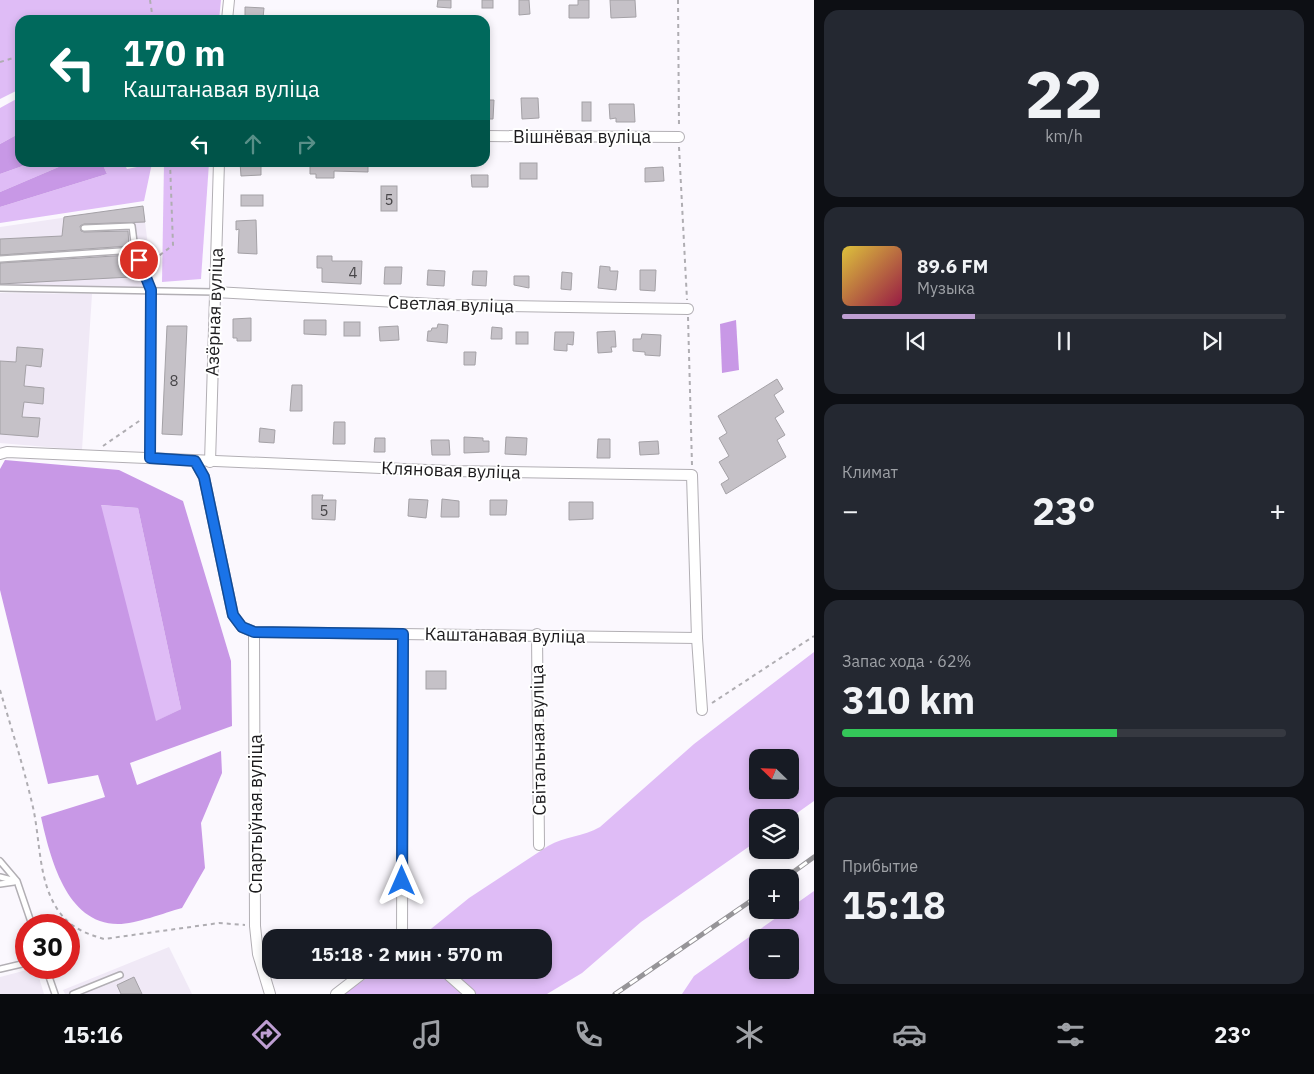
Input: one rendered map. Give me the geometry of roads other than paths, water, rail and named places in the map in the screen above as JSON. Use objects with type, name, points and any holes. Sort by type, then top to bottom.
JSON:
[{"type":"street","points":[[228,15],[229,0]]},
{"type":"street","name":"Вішнёвая вуліца","points":[[490,136],[679,137]]},
{"type":"street","name":"Азёрная вуліца","points":[[210,462],[219,167]]},
{"type":"street","name":"Светлая вуліца","points":[[215,292],[452,304],[688,309]]},
{"type":"street","name":"Кляновая вуліца","points":[[0,454],[7,452],[450,471],[692,475],[697,638]]},
{"type":"street","points":[[195,461],[204,477],[233,615],[242,627],[254,632]]},
{"type":"street","name":"Каштанавая вуліца","points":[[254,632],[537,634],[697,638]]},
{"type":"street","name":"Спартыўная вуліца","points":[[254,632],[255,926],[258,954],[270,994]]},
{"type":"street","points":[[402,929],[403,634]]},
{"type":"street","name":"Світальная вуліца","points":[[537,634],[539,845]]},
{"type":"street","points":[[697,638],[702,710]]},
{"type":"street","points":[[336,994],[355,979]]},
{"type":"street","points":[[453,979],[470,994]]},
{"type":"lane","points":[[84,228],[132,226],[135,250],[151,290],[150,458]]},
{"type":"lane","points":[[0,259],[135,250]]},
{"type":"lane","points":[[0,288],[215,292]]},
{"type":"lane","points":[[0,861],[17,881],[28,914]]},
{"type":"lane","points":[[0,877],[17,881]]},
{"type":"lane","points":[[0,884],[17,881]]},
{"type":"lane","points":[[0,969],[15,966]]},
{"type":"lane","points":[[73,994],[120,975]]},
{"type":"lane","points":[[50,979],[55,994]]},
{"type":"railway","points":[[797,869],[814,857]]},
{"type":"railway","points":[[615,994],[749,902]]}]
